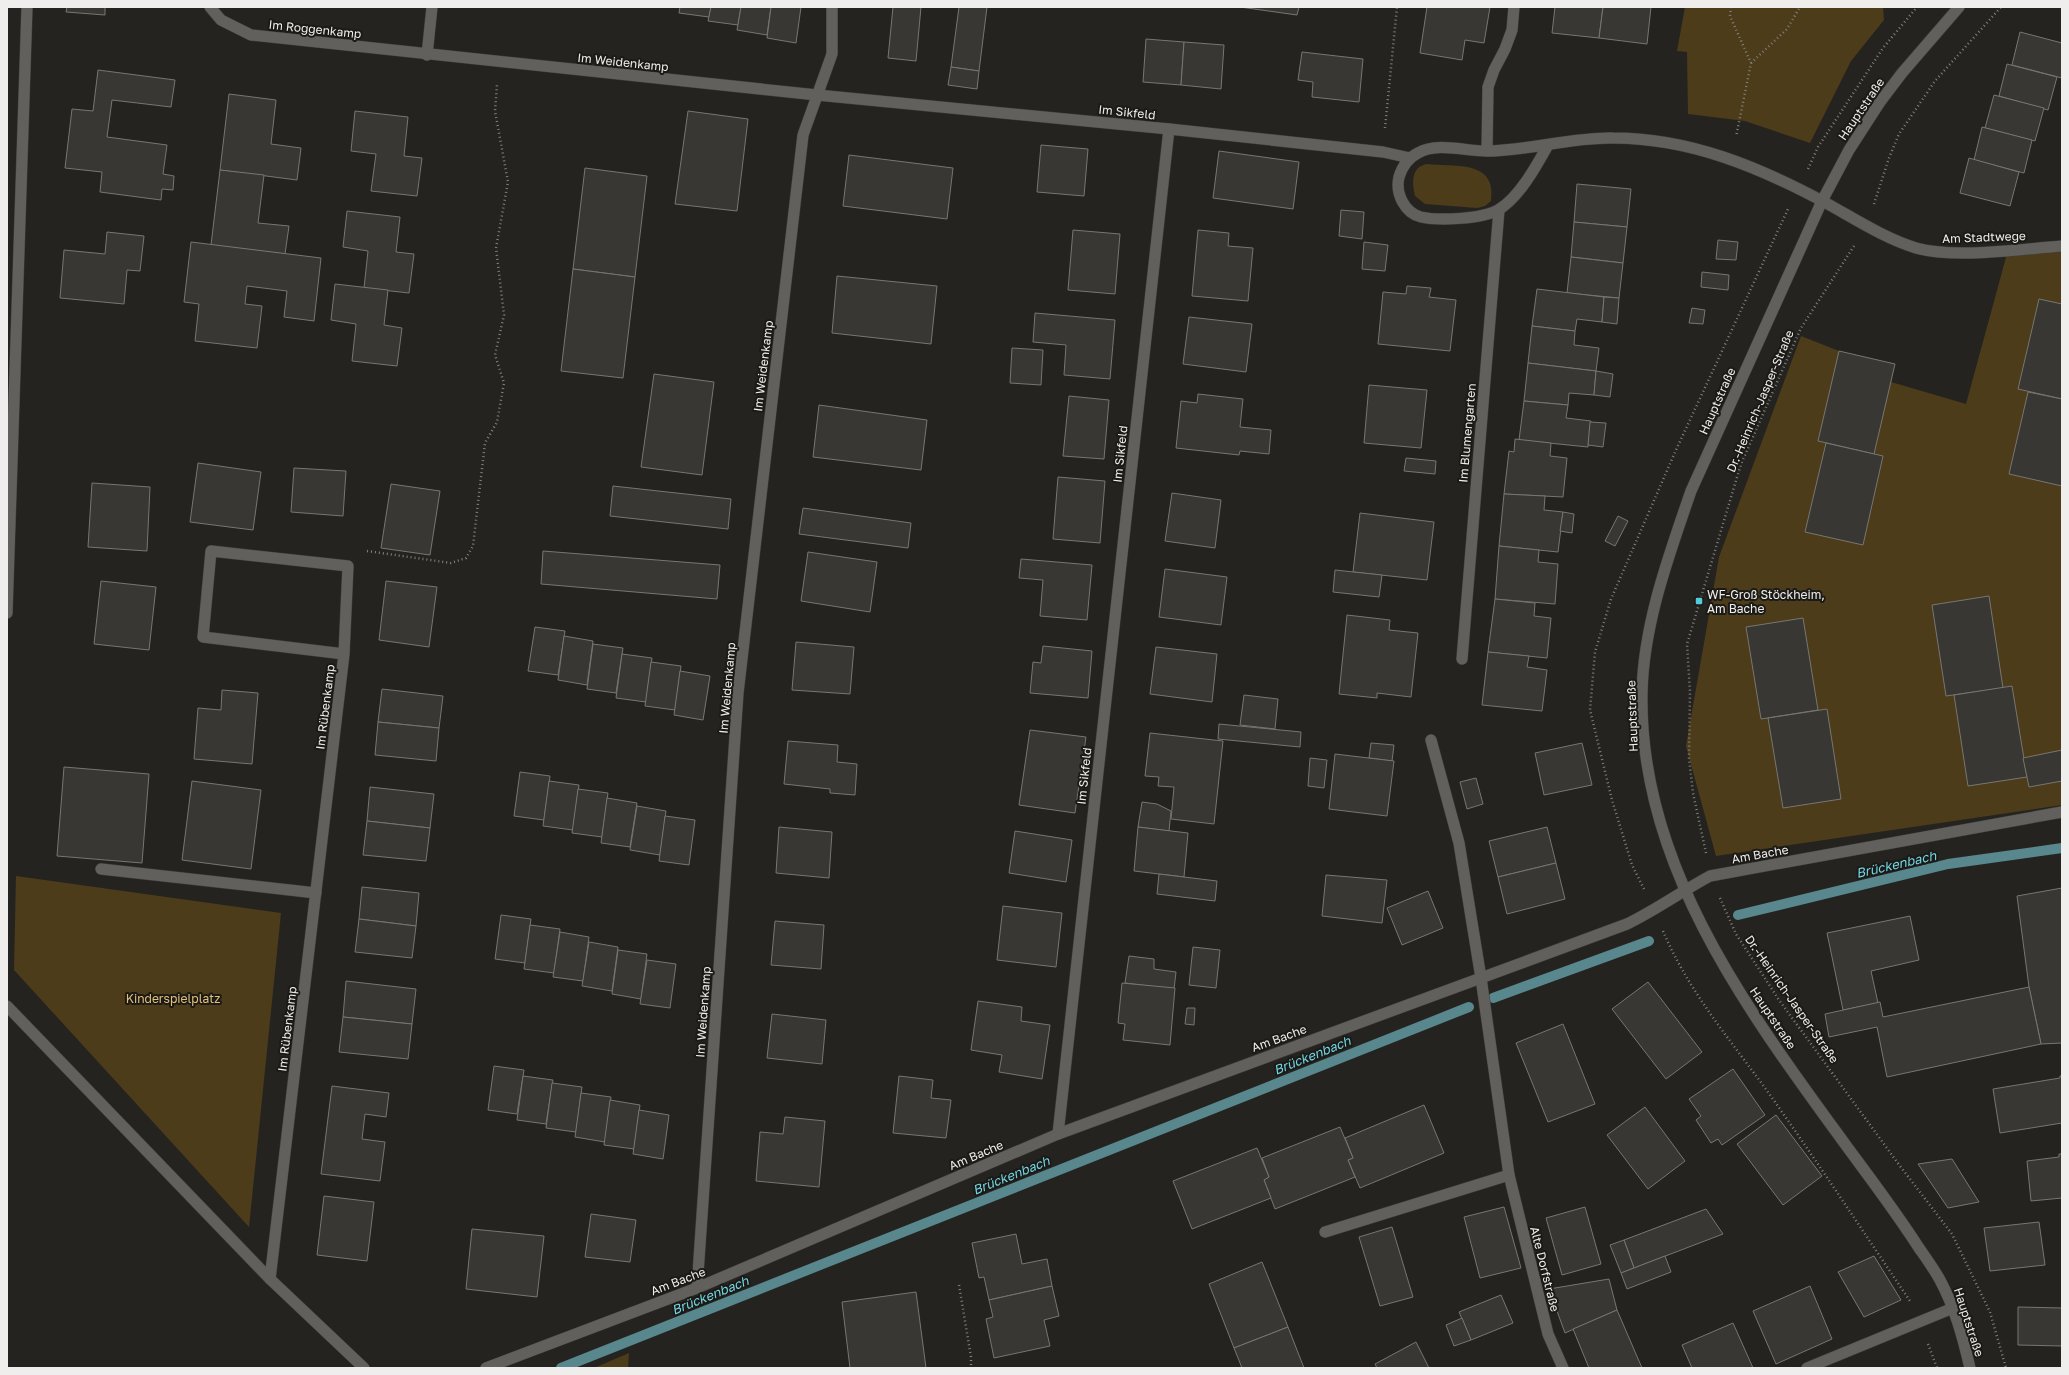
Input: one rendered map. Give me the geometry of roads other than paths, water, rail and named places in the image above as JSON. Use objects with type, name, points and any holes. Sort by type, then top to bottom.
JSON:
[{"type":"street","points":[[7,613],[27,7]]},
{"type":"street","name":"Im Roggenkamp","points":[[210,7],[221,20],[251,35],[427,55]]},
{"type":"street","points":[[427,55],[432,7]]},
{"type":"street","name":"Im Weidenkamp","points":[[697,1288],[738,693],[803,134],[832,54],[832,7]]},
{"type":"street","points":[[1487,151],[1488,87],[1512,30],[1514,7]]},
{"type":"street","name":"Hauptstraße","points":[[1959,7],[1917,55],[1880,102],[1849,150],[1822,201],[1691,491],[1674,538],[1651,625],[1645,658],[1642,694],[1647,770],[1659,816],[1684,890],[1727,971],[1758,1021],[1905,1225],[1940,1279],[1953,1308],[1970,1368]]},
{"type":"street","name":"Im Weidenkamp","points":[[427,55],[817,95]]},
{"type":"street","name":"Im Sikfeld","points":[[817,95],[1169,129],[1058,1134]]},
{"type":"street","points":[[1169,129],[1383,152],[1410,158]]},
{"type":"street","points":[[1548,145],[1525,182],[1499,210],[1471,218],[1422,217],[1411,212],[1404,205],[1400,196],[1398,182],[1401,170],[1410,158],[1426,149],[1487,151],[1548,145],[1597,138],[1639,138],[1689,147],[1732,159],[1767,172],[1822,201]]},
{"type":"street","name":"Am Stadtwege","points":[[1822,201],[1888,238],[1917,248],[1946,253],[2062,246]]},
{"type":"street","name":"Im Blumengarten","points":[[1462,659],[1499,210]]},
{"type":"street","name":"Im Rübenkamp","points":[[270,1279],[344,654],[348,566],[211,551],[203,638],[344,654]]},
{"type":"street","points":[[1431,740],[1459,844],[1481,978]]},
{"type":"street","name":"Am Bache","points":[[486,1368],[697,1288],[1058,1134],[1627,924],[1654,910],[1684,890],[1710,876],[2062,812]]},
{"type":"street","points":[[101,869],[316,893]]},
{"type":"street","name":"Alte Dorfstraße","points":[[1481,978],[1509,1175],[1548,1334],[1563,1368]]},
{"type":"street","points":[[7,1006],[270,1279],[364,1368]]},
{"type":"street","points":[[1325,1232],[1509,1175]]},
{"type":"street","points":[[1807,1368],[1953,1308]]},
{"type":"waterway","name":"Brückenbach","points":[[1738,915],[1948,864],[2062,848]]},
{"type":"waterway","name":"Brückenbach","points":[[1493,998],[1649,941]]},
{"type":"waterway","name":"Brückenbach","points":[[561,1368],[1469,1007]]},
{"type":"place","name":"WF-Groß Stöckheim, Am Bache","points":[[1699,601]]},
{"type":"park label","name":"Kinderspielplatz","points":[[173,998]]}]
